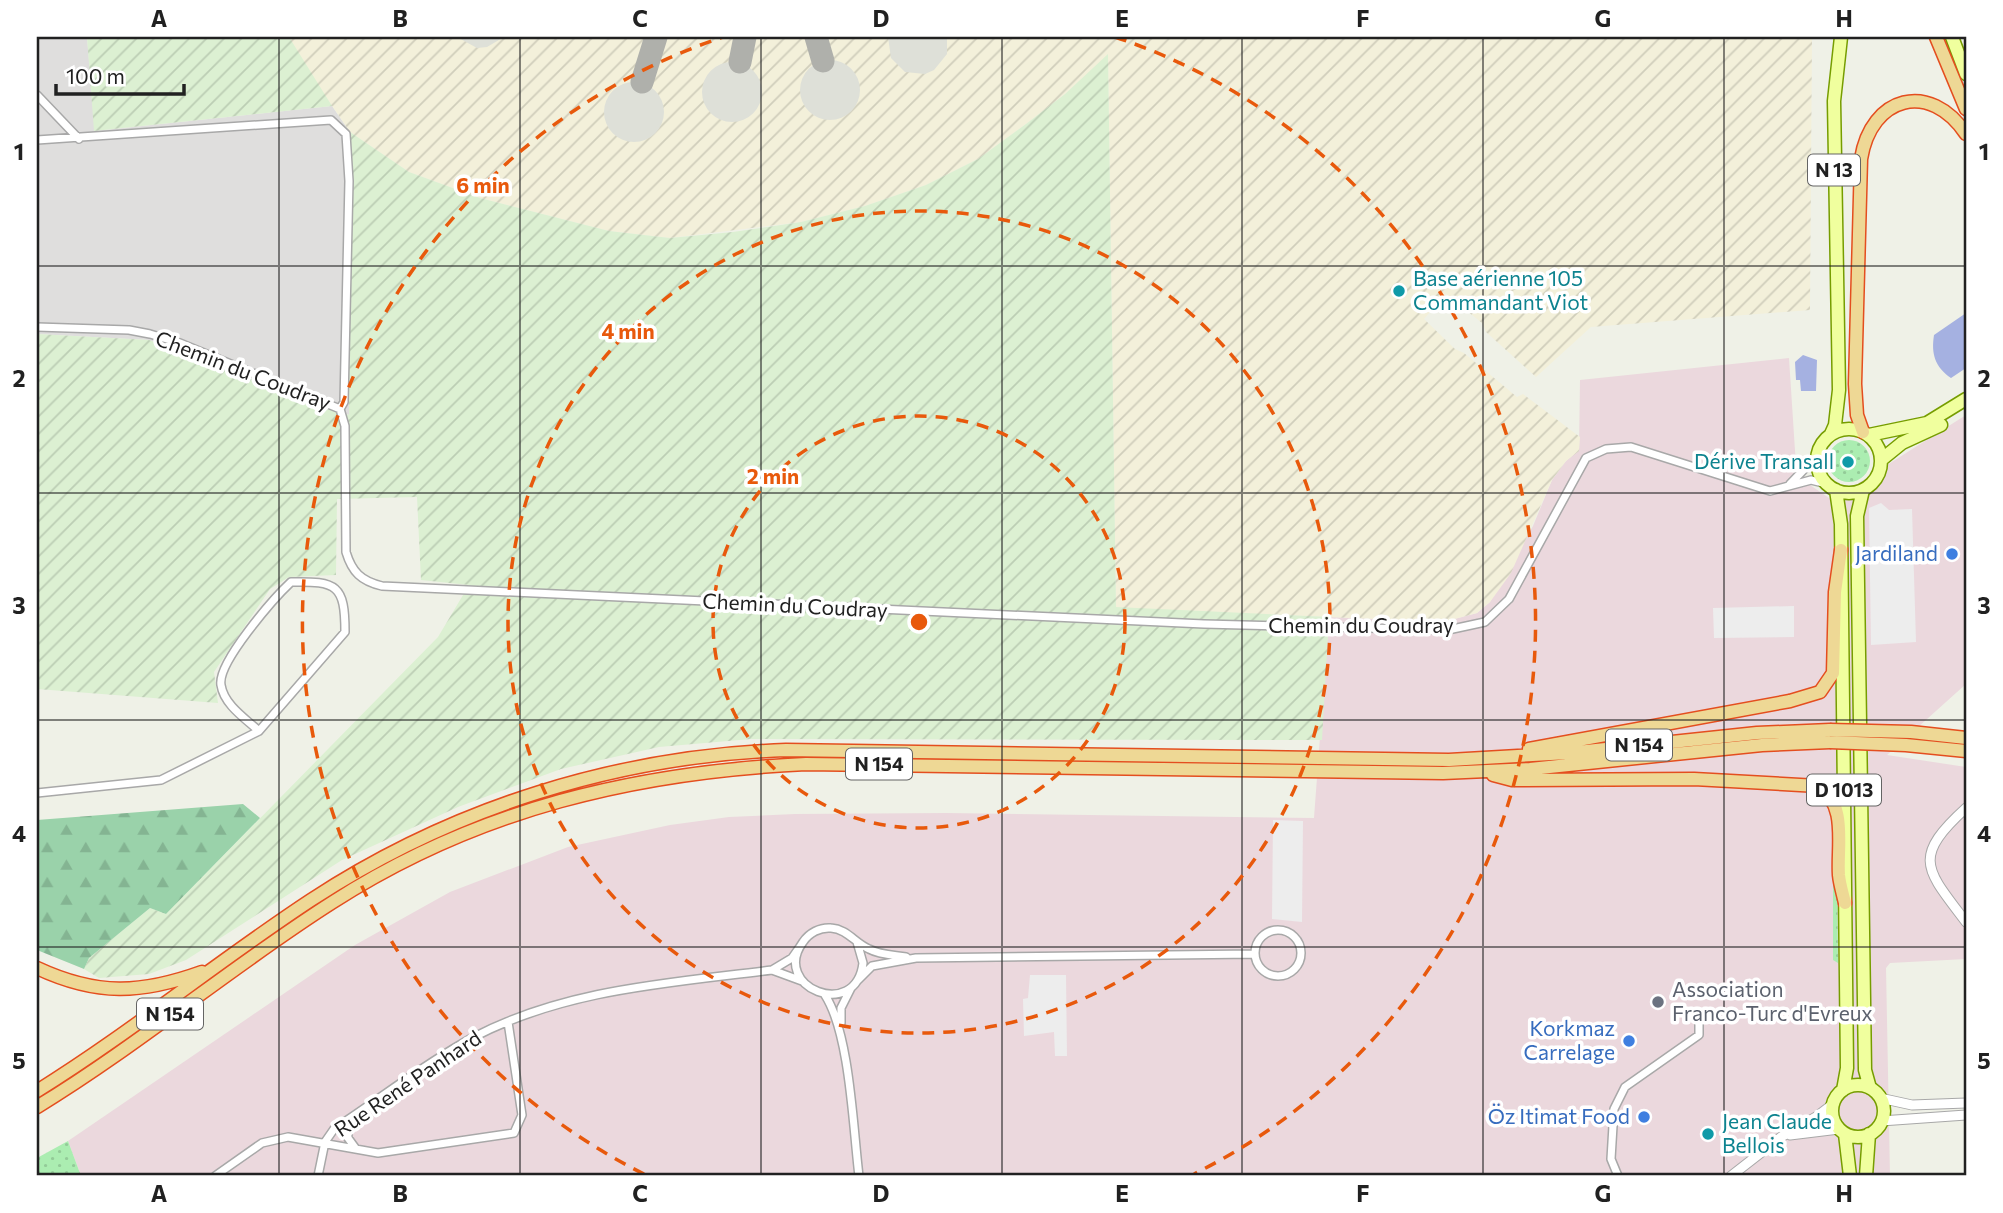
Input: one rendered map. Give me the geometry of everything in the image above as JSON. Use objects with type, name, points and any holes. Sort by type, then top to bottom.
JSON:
[{"type":"highway","points":[[1937,37],[1966,109]]},
{"type":"highway","points":[[1866,434],[1856,404],[1855,347],[1860,168],[1867,133],[1874,120],[1887,110],[1917,102],[1945,110],[1966,134]]},
{"type":"highway","points":[[1449,760],[1576,741],[1657,723],[1813,695],[1826,686],[1833,673],[1835,592],[1841,550]]},
{"type":"highway","name":"N 154","points":[[39,1107],[287,932],[379,875],[495,821],[601,789],[687,773],[806,764],[1484,772],[1830,736],[1911,732],[1966,738]]},
{"type":"highway","name":"N 154","points":[[37,1091],[312,899],[367,866],[448,826],[593,776],[682,757],[786,750],[1449,760],[1555,754],[1758,733],[1830,736],[1966,751]]},
{"type":"highway","points":[[1484,772],[1512,780],[1694,779],[1818,786],[1830,796],[1836,807],[1839,880],[1845,903]]},
{"type":"highway","points":[[37,968],[71,982],[125,991],[167,985],[216,967]]},
{"type":"main road","name":"N 13","points":[[1831,434],[1836,425],[1839,390],[1833,101],[1841,37]]},
{"type":"main road","points":[[1952,37],[1966,74]]},
{"type":"main road","points":[[1866,434],[1880,451],[1881,460],[1875,479],[1863,490],[1849,493],[1831,487],[1818,468],[1817,456],[1822,444],[1831,434],[1846,429],[1866,434],[1927,424],[1966,399]]},
{"type":"main road","points":[[1881,460],[1902,443],[1966,409]]},
{"type":"main road","name":"D 1013","points":[[1831,487],[1840,507],[1841,550],[1847,1068],[1843,1090]]},
{"type":"main road","name":"D 1013","points":[[1863,490],[1857,516],[1865,1070],[1870,1088]]},
{"type":"main road","points":[[1850,1176],[1842,1131],[1833,1117],[1833,1104],[1843,1090],[1856,1085],[1870,1088],[1880,1098],[1883,1109],[1881,1121],[1869,1134],[1866,1176]]},
{"type":"main road","points":[[1842,1131],[1853,1136],[1869,1134]]},
{"type":"street","points":[[37,95],[79,139]]},
{"type":"street","points":[[37,140],[331,120],[346,134],[349,181],[344,402],[340,410]]},
{"type":"street","name":"Chemin du Coudray","points":[[37,327],[129,330],[149,334],[180,343],[340,410],[345,426],[346,552],[351,569],[367,582],[395,587],[1203,624],[1448,630],[1485,622],[1509,599],[1586,458],[1606,449],[1631,447],[1770,491],[1811,480],[1831,487]]},
{"type":"street","points":[[1787,487],[1817,456]]},
{"type":"street","points":[[37,793],[161,780],[260,731],[345,632],[345,600],[338,588],[328,583],[291,582],[276,596],[227,664],[220,683],[227,700],[260,731]]},
{"type":"street","points":[[1966,808],[1938,837],[1931,850],[1930,862],[1936,881],[1966,922]]},
{"type":"street","points":[[772,970],[792,958],[813,932],[824,928],[845,931],[857,942],[883,954],[916,958],[1255,954]]},
{"type":"street","points":[[1278,930],[1297,940],[1301,954],[1296,968],[1277,976],[1260,967],[1255,954],[1264,934],[1278,930]]},
{"type":"street","points":[[843,1055],[841,1008],[856,982],[863,962],[857,942]]},
{"type":"street","points":[[799,948],[796,964],[803,981],[811,989],[825,995],[837,994],[856,982],[872,966],[916,958]]},
{"type":"street","name":"Rue René Panhard","points":[[318,1176],[326,1142],[334,1129],[449,1052],[508,1022],[552,1005],[612,991],[772,970],[803,981]]},
{"type":"street","points":[[825,995],[836,1017],[859,1176]]},
{"type":"street","points":[[1618,1176],[1611,1159],[1615,1109],[1625,1087],[1699,1035],[1699,1018]]},
{"type":"street","points":[[215,1176],[262,1143],[288,1137],[378,1153],[514,1133],[522,1115],[508,1022]]},
{"type":"street","points":[[1880,1098],[1912,1105],[1966,1103]]},
{"type":"street","points":[[1731,1176],[1781,1137],[1833,1104]]},
{"type":"street","points":[[1881,1121],[1966,1115]]},
{"type":"street","points":[[347,1121],[348,1138],[357,1149]]},
{"type":"street","points":[[1781,1137],[1808,1130],[1842,1131]]},
{"type":"shaded area","points":[[37,37],[87,37],[95,131],[332,106],[350,132],[349,415],[149,340],[37,334]]},
{"type":"shaded area","points":[[285,37],[1812,37],[1810,310],[1591,327],[1536,377],[1486,332],[1482,323],[1446,294],[1424,319],[1455,349],[1464,353],[1517,397],[1523,394],[1580,437],[1579,451],[1566,461],[1552,480],[1511,573],[1490,602],[1477,613],[1443,622],[1116,608],[1108,55],[1065,94],[978,159],[926,185],[865,206],[801,222],[670,238],[609,231],[480,198],[409,172],[350,132]]},
{"type":"shaded area","points":[[457,37],[504,37],[487,47],[477,48]]},
{"type":"shaded area","points":[[888,37],[947,37],[947,54],[934,70],[925,74],[905,72],[891,58]]},
{"type":"shaded area","points":[[824,60],[836,60],[855,73],[860,90],[858,102],[847,115],[836,120],[824,120],[805,107],[800,96],[800,84],[813,65]]},
{"type":"shaded area","points":[[726,62],[738,62],[757,75],[762,92],[760,104],[749,117],[738,122],[726,122],[707,109],[702,98],[702,86],[715,67]]},
{"type":"shaded area","points":[[628,82],[640,82],[659,95],[664,112],[662,124],[651,137],[640,142],[628,142],[609,129],[604,118],[604,106],[617,87]]},
{"type":"shaded area","points":[[1789,358],[1796,466],[1810,485],[1832,500],[1966,415],[1966,684],[1887,755],[1966,767],[1966,959],[1890,963],[1886,968],[1890,1176],[81,1176],[68,1141],[355,945],[450,892],[568,847],[670,825],[729,817],[795,814],[946,813],[1314,818],[1329,617],[1443,622],[1477,613],[1490,602],[1533,526],[1552,480],[1566,461],[1579,450],[1580,380]]},
{"type":"shaded area","points":[[1881,503],[1889,510],[1912,509],[1916,642],[1871,645],[1869,508]]},
{"type":"shaded area","points":[[1794,606],[1794,637],[1714,638],[1713,608]]},
{"type":"shaded area","points":[[1273,820],[1303,821],[1302,922],[1272,919]]},
{"type":"shaded area","points":[[1030,975],[1066,975],[1067,1056],[1055,1056],[1054,1032],[1024,1036],[1023,999],[1028,998]]},
{"type":"green space","points":[[87,37],[289,37],[332,106],[94,131]]},
{"type":"green space","points":[[1108,54],[1116,607],[1329,617],[1322,740],[751,739],[659,747],[561,769],[458,807],[342,860],[186,960],[149,974],[99,978],[84,969],[89,958],[150,908],[166,914],[438,637],[469,585],[421,580],[417,497],[337,499],[336,575],[289,577],[270,589],[214,672],[218,703],[37,689],[37,334],[149,340],[349,415],[350,132],[409,172],[480,198],[609,231],[670,238],[733,232],[801,222],[865,206],[926,185],[978,159],[1065,94]]},
{"type":"green space","points":[[1849,440],[1864,446],[1870,461],[1864,476],[1849,482],[1834,476],[1828,461],[1834,446]]},
{"type":"green space","points":[[243,804],[260,818],[166,914],[150,908],[89,958],[84,969],[37,950],[37,820]]},
{"type":"green space","points":[[1837,869],[1838,963],[1833,960],[1833,875]]},
{"type":"green space","points":[[68,1141],[81,1176],[37,1176],[37,1158]]},
{"type":"water","points":[[1966,313],[1966,368],[1951,378],[1935,360],[1934,335]]},
{"type":"water","points":[[1803,355],[1817,360],[1816,391],[1801,391],[1800,380],[1796,380],[1795,362]]},
{"type":"taxiway","points":[[642,82],[656,37]]},
{"type":"taxiway","points":[[740,62],[745,37]]},
{"type":"taxiway","points":[[816,37],[823,61]]},
{"type":"place","name":"Base aérienne 105 Commandant Viot","points":[[1399,291]]},
{"type":"place","name":"Dérive Transall","points":[[1848,462]]},
{"type":"place","name":"Jardiland","points":[[1952,554]]},
{"type":"place","name":"Association Franco-Turc d'Evreux","points":[[1658,1002]]},
{"type":"place","name":"Korkmaz Carrelage","points":[[1629,1041]]},
{"type":"place","name":"Öz Itimat Food","points":[[1644,1117]]},
{"type":"place","name":"Jean Claude Bellois","points":[[1708,1134]]}]
